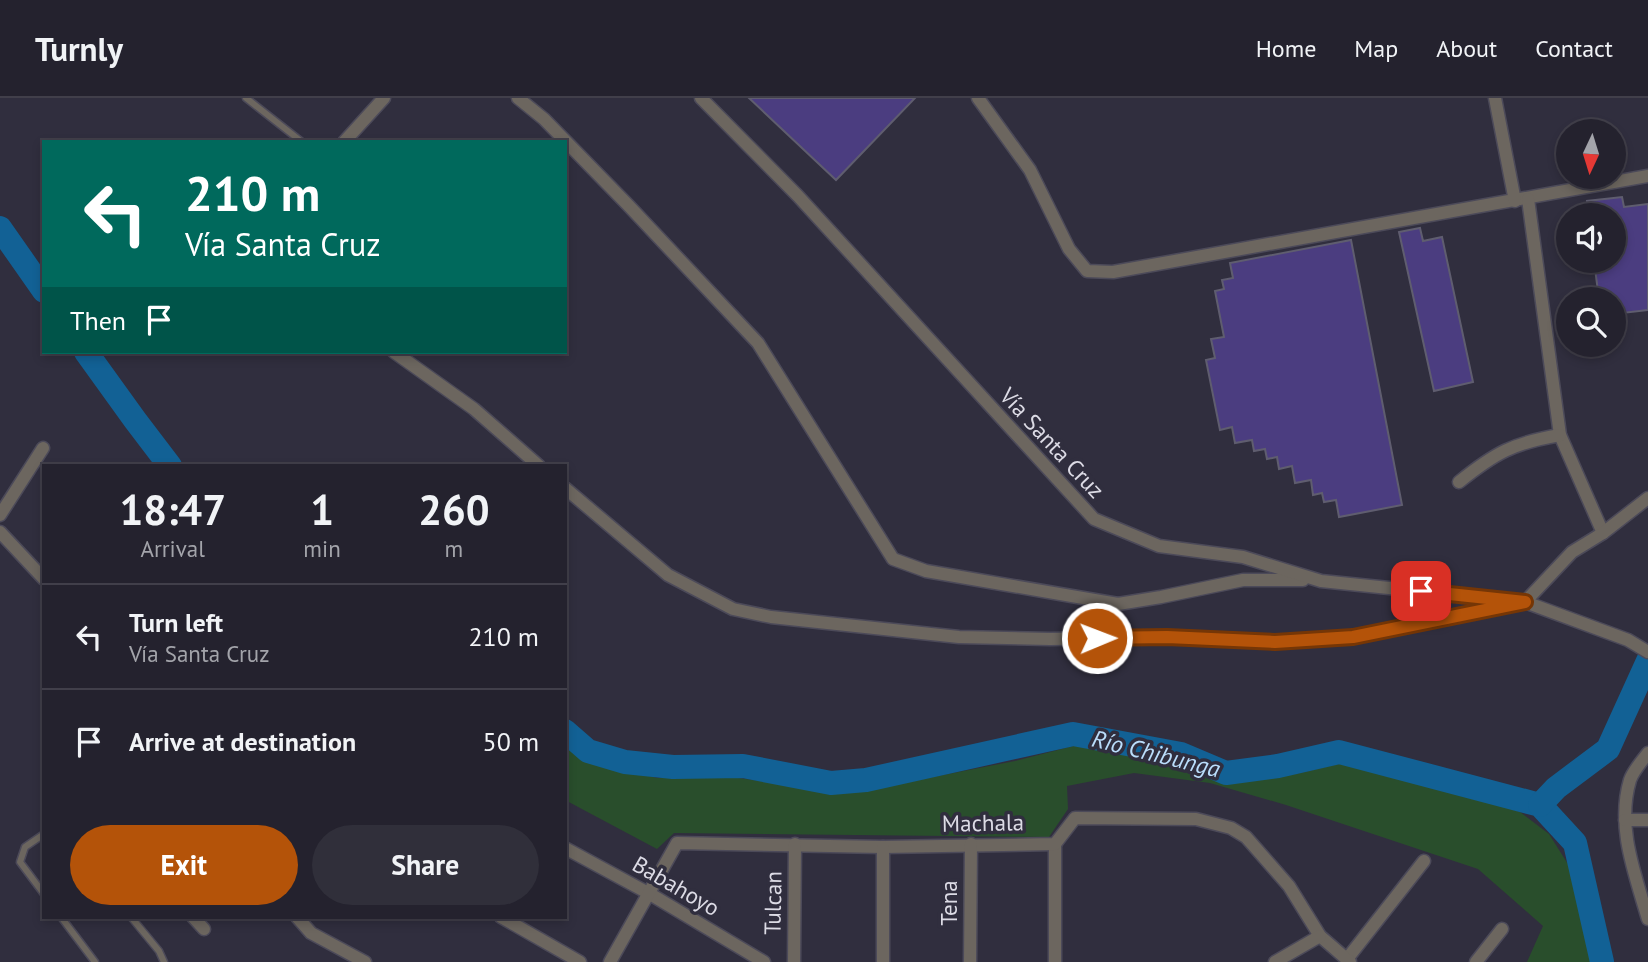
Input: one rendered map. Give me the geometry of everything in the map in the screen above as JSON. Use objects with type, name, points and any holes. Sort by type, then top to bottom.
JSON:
[{"type":"street","points":[[346,140],[384,98]]},
{"type":"street","points":[[518,98],[565,140]]},
{"type":"street","name":"Vía Santa Cruz","points":[[701,98],[798,196],[1094,519],[1158,546],[1243,557],[1321,581],[1525,602],[1628,640],[1648,652]]},
{"type":"street","points":[[978,98],[1030,170],[1069,249],[1087,271],[1113,272],[1648,176]]},
{"type":"street","points":[[1495,98],[1515,201]]},
{"type":"street","points":[[567,143],[758,343],[893,559],[926,571],[1118,604],[1243,580],[1321,581]]},
{"type":"street","points":[[1528,199],[1560,435],[1603,533]]},
{"type":"street","points":[[397,354],[474,410],[537,464]]},
{"type":"street","points":[[1459,482],[1492,456],[1530,440],[1560,435]]},
{"type":"street","points":[[0,515],[5,497],[43,448]]},
{"type":"street","points":[[567,490],[668,575],[733,609],[771,617],[959,637],[1167,637],[1275,642],[1353,637],[1525,602],[1572,552],[1603,533],[1648,498]]},
{"type":"street","points":[[0,532],[42,577]]},
{"type":"street","points":[[1648,753],[1630,779],[1625,820],[1627,844],[1648,919]]},
{"type":"street","name":"Machala","points":[[610,962],[677,843],[883,847],[1055,844],[1075,818],[1196,819],[1231,828],[1246,837],[1289,886],[1320,936],[1349,960]]},
{"type":"street","points":[[1625,820],[1648,820]]},
{"type":"street","name":"Tulcan","points":[[794,962],[795,844]]},
{"type":"street","name":"Tena","points":[[970,962],[971,844]]},
{"type":"street","points":[[1055,844],[1055,962]]},
{"type":"street","points":[[883,847],[883,962]]},
{"type":"street","name":"Babahoyo","points":[[567,849],[650,894],[764,962]]},
{"type":"street","points":[[1349,960],[1424,861]]},
{"type":"street","points":[[195,919],[204,929]]},
{"type":"street","points":[[299,919],[311,933],[365,962]]},
{"type":"street","points":[[505,919],[580,962]]},
{"type":"street","points":[[1476,962],[1502,929]]},
{"type":"street","points":[[1275,962],[1320,936]]},
{"type":"lane","points":[[246,98],[299,140]]},
{"type":"lane","points":[[42,835],[25,847],[20,862],[42,891]]},
{"type":"lane","points":[[63,919],[95,962]]},
{"type":"lane","points":[[133,919],[159,951],[164,962]]},
{"type":"green space","points":[[1089,742],[1257,776],[1296,774],[1347,762],[1436,785],[1520,812],[1549,834],[1578,880],[1597,962],[1527,962],[1543,926],[1478,869],[1286,805],[1210,783],[1134,773],[1067,786],[1068,809],[1049,837],[674,833],[657,849],[567,801],[567,745],[594,763],[657,778],[724,776],[813,788],[876,788],[1015,761]]},
{"type":"building","points":[[749,98],[915,98],[836,180]]},
{"type":"building","points":[[1622,197],[1623,203],[1587,203]]},
{"type":"building","points":[[1648,204],[1648,310],[1626,313],[1626,287],[1597,287],[1596,273],[1626,273],[1626,207]]},
{"type":"building","points":[[1420,228],[1423,241],[1442,237],[1473,382],[1434,391],[1399,232]]},
{"type":"building","points":[[1351,240],[1402,505],[1339,517],[1336,500],[1324,502],[1322,493],[1313,495],[1311,480],[1295,483],[1292,466],[1279,469],[1277,457],[1267,459],[1265,449],[1254,451],[1252,440],[1235,443],[1232,427],[1220,430],[1206,360],[1215,358],[1211,339],[1224,337],[1215,291],[1224,289],[1222,280],[1233,278],[1230,263]]},
{"type":"waterway","name":"Río Chibunga","points":[[0,228],[42,288]]},
{"type":"waterway","name":"Río Chibunga","points":[[87,354],[168,464]]},
{"type":"waterway","points":[[1540,805],[1556,788],[1608,749],[1648,661]]},
{"type":"waterway","name":"Río Chibunga","points":[[567,733],[588,751],[625,762],[673,767],[743,766],[831,783],[866,780],[1073,734],[1181,754],[1226,773],[1278,766],[1339,752],[1540,805],[1575,843],[1602,962]]},
{"type":"route","points":[[1097,638],[1167,637],[1275,642],[1353,637],[1525,602],[1421,591]]}]
